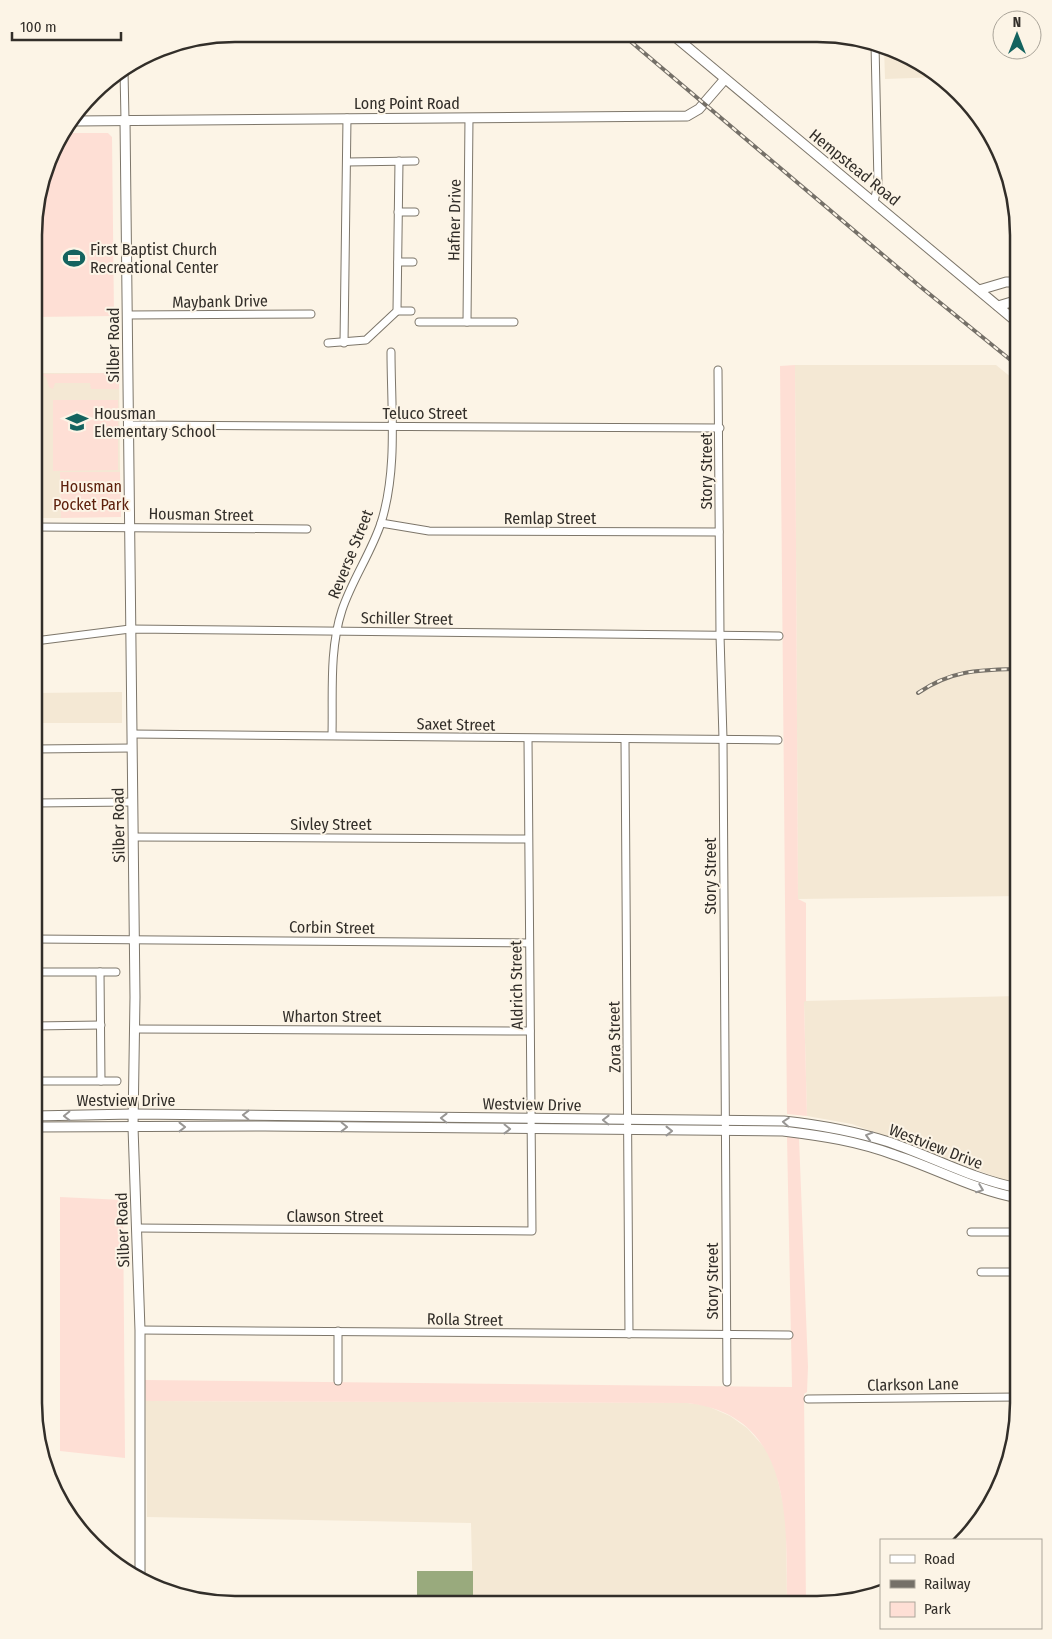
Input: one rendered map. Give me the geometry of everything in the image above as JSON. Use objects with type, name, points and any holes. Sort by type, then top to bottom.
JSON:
[{"type":"main road","name":"Hempstead Road","points":[[681,42],[1010,316]]},
{"type":"main road","name":"Long Point Road","points":[[80,121],[687,116],[699,109],[725,79]]},
{"type":"main road","name":"Silber Road","points":[[125,120],[133,802],[133,1127],[140,1330],[140,1572]]},
{"type":"main road","points":[[979,290],[1010,282]]},
{"type":"main road","points":[[998,306],[1010,302]]},
{"type":"main road","name":"Westview Drive","points":[[42,1116],[133,1114],[784,1121],[848,1130],[890,1143],[990,1183],[1010,1187]]},
{"type":"main road","points":[[265,1116],[265,1126]]},
{"type":"main road","points":[[395,1128],[396,1117]]},
{"type":"main road","name":"Westview Drive","points":[[42,1127],[265,1126],[783,1132],[845,1139],[895,1155],[990,1193],[1010,1197]]},
{"type":"street","points":[[874,202],[878,184],[876,52]]},
{"type":"street","name":"Silber Road","points":[[124,78],[125,120]]},
{"type":"street","points":[[344,342],[347,118]]},
{"type":"street","name":"Hafner Drive","points":[[467,322],[469,118]]},
{"type":"street","points":[[397,311],[399,161]]},
{"type":"street","points":[[347,162],[415,161]]},
{"type":"street","points":[[398,212],[414,212]]},
{"type":"street","points":[[398,262],[413,262]]},
{"type":"street","points":[[328,343],[366,340],[397,311],[411,311]]},
{"type":"street","name":"Maybank Drive","points":[[128,316],[311,314]]},
{"type":"street","points":[[420,322],[514,322]]},
{"type":"street","name":"Reverse Street","points":[[332,735],[334,652],[337,631],[350,589],[381,523],[391,470],[391,352]]},
{"type":"street","name":"Story Street","points":[[718,370],[720,428],[720,635],[723,739],[727,1382]]},
{"type":"street","name":"Teluco Street","points":[[129,425],[720,428]]},
{"type":"street","name":"Remlap Street","points":[[381,523],[429,531],[720,532]]},
{"type":"street","name":"Housman Street","points":[[42,528],[307,529]]},
{"type":"street","name":"Schiller Street","points":[[42,640],[130,629],[779,636]]},
{"type":"street","name":"Saxet Street","points":[[132,734],[778,740]]},
{"type":"street","name":"Aldrich Street","points":[[528,739],[532,1231]]},
{"type":"street","name":"Zora Street","points":[[625,740],[629,1334]]},
{"type":"street","points":[[42,749],[132,748]]},
{"type":"street","points":[[42,803],[133,802]]},
{"type":"street","name":"Sivley Street","points":[[133,836],[528,839]]},
{"type":"street","name":"Corbin Street","points":[[42,939],[529,943]]},
{"type":"street","points":[[42,972],[116,972]]},
{"type":"street","points":[[100,972],[101,1081]]},
{"type":"street","points":[[42,1026],[101,1026]]},
{"type":"street","name":"Wharton Street","points":[[134,1029],[530,1031]]},
{"type":"street","points":[[42,1081],[117,1081]]},
{"type":"street","name":"Clawson Street","points":[[137,1228],[532,1231]]},
{"type":"street","points":[[972,1232],[1010,1232]]},
{"type":"street","points":[[981,1272],[1010,1272]]},
{"type":"street","name":"Rolla Street","points":[[140,1330],[789,1336]]},
{"type":"street","points":[[338,1331],[338,1381]]},
{"type":"street","name":"Clarkson Lane","points":[[808,1399],[1010,1397]]},
{"type":"shaded area","points":[[884,55],[902,62],[928,77],[885,79]]},
{"type":"shaded area","points":[[795,365],[996,365],[1010,376],[1010,896],[798,899]]},
{"type":"shaded area","name":"Housman Elementary School","points":[[42,373],[119,373],[120,472],[60,472],[61,518],[42,518]]},
{"type":"shaded area","points":[[122,692],[122,723],[42,723],[42,693]]},
{"type":"shaded area","points":[[1010,996],[1010,1180],[1004,1180],[852,1124],[807,1116],[804,1001]]},
{"type":"shaded area","points":[[146,1401],[687,1403],[705,1405],[730,1416],[747,1428],[765,1448],[775,1467],[786,1516],[787,1596],[473,1596],[471,1523],[147,1517]]},
{"type":"shaded area","points":[[417,1571],[473,1571],[473,1596],[417,1596]]},
{"type":"green space","name":"First Baptist Church Recreational Center","points":[[72,133],[108,133],[112,137],[114,316],[42,317],[42,236],[46,198],[57,162]]},
{"type":"green space","points":[[795,365],[798,899],[806,903],[806,1001],[804,1002],[807,1116],[787,1114],[780,366]]},
{"type":"green space","points":[[119,373],[119,389],[91,389],[90,383],[55,383],[53,389],[49,387],[46,377],[42,374]]},
{"type":"green space","points":[[53,400],[118,400],[118,470],[53,471]]},
{"type":"green space","name":"Housman Pocket Park","points":[[60,472],[120,472],[121,517],[61,518]]},
{"type":"green space","points":[[787,1137],[799,1138],[808,1367],[807,1392],[804,1394],[806,1596],[787,1596],[786,1541],[783,1509],[777,1478],[766,1451],[748,1428],[722,1412],[687,1403],[146,1401],[145,1380],[792,1387]]},
{"type":"green space","points":[[42,1196],[43,1414],[42,1403]]},
{"type":"green space","points":[[60,1197],[123,1200],[125,1458],[60,1451]]},
{"type":"railway","points":[[631,42],[922,288],[1010,360]]},
{"type":"railway","points":[[918,693],[930,685],[954,676],[978,671],[1010,669]]},
{"type":"place","name":"First Baptist Church Recreational Center","points":[[74,258]]},
{"type":"place","name":"Housman Elementary School","points":[[77,422]]}]
